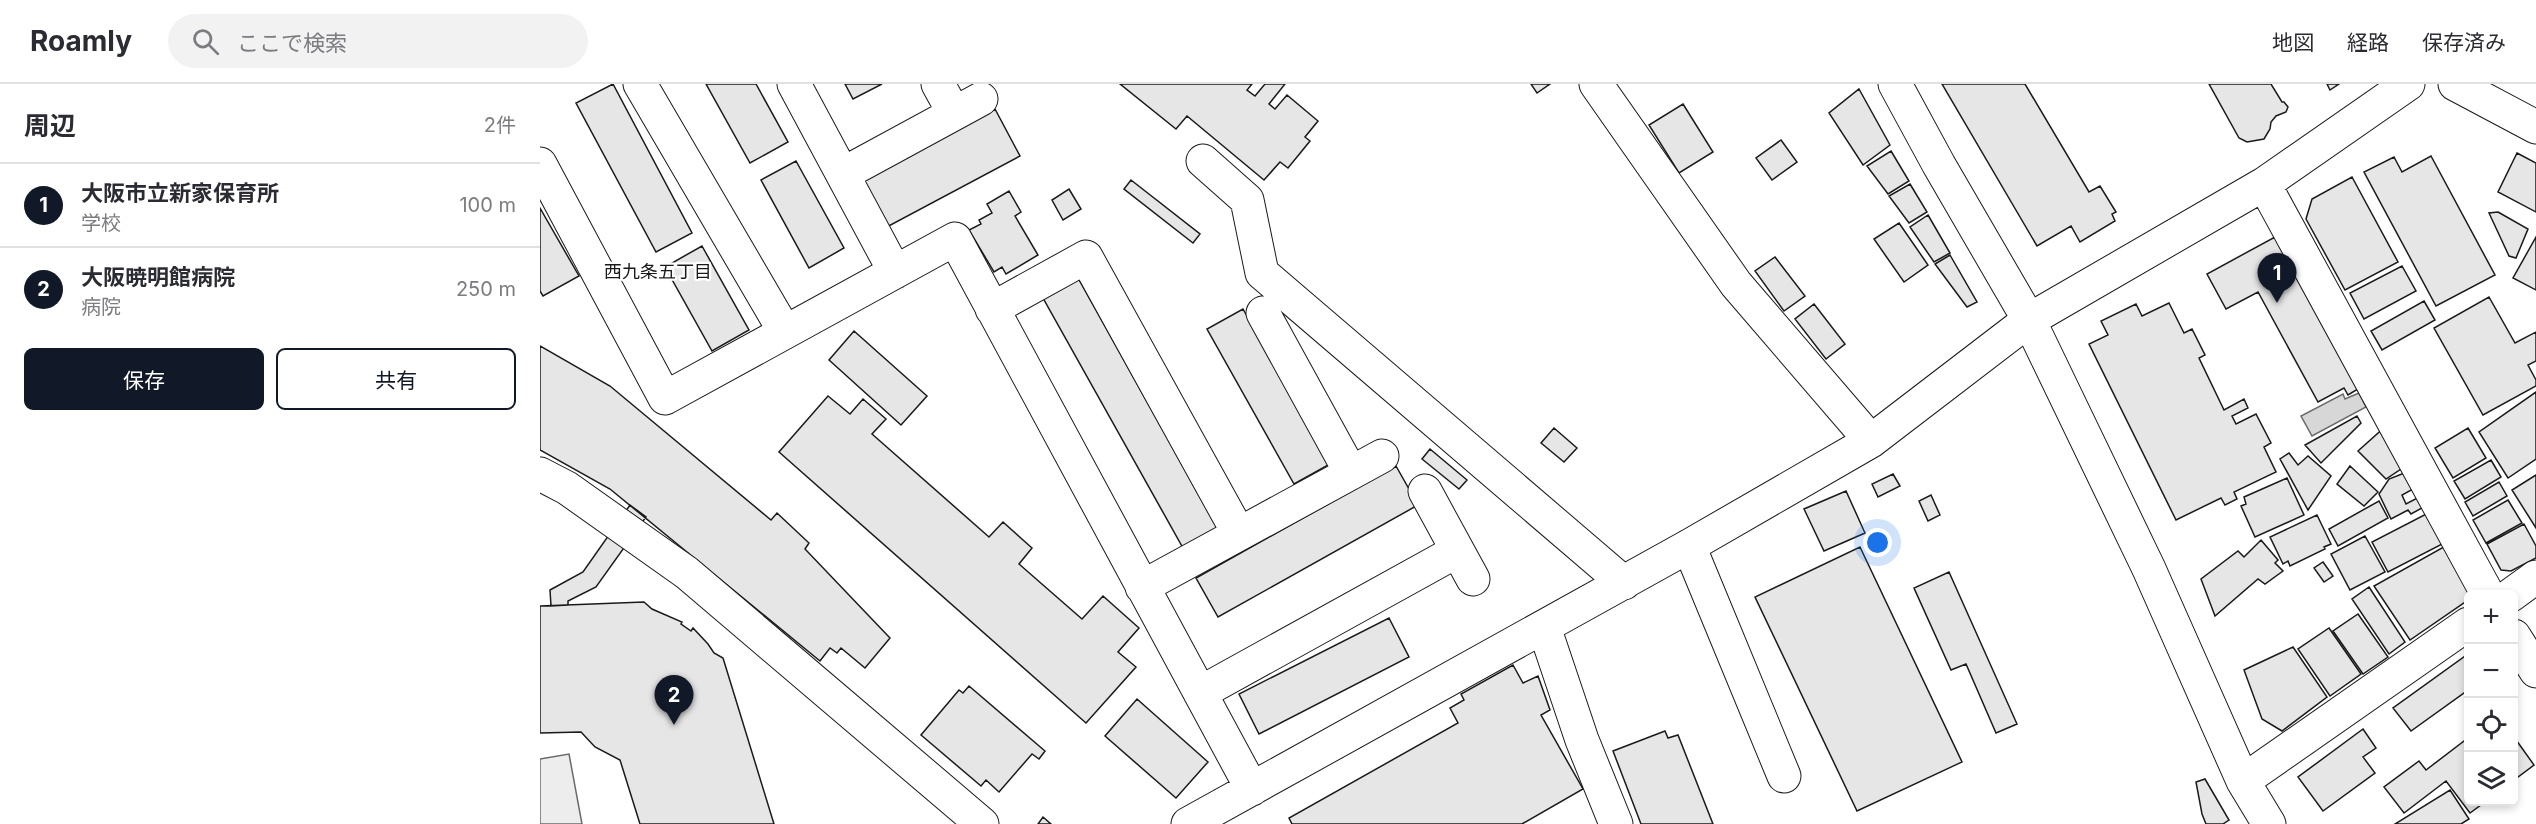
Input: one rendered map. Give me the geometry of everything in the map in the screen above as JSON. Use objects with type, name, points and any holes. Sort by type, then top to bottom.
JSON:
[{"type":"street","points":[[640,84],[785,332]]},
{"type":"street","points":[[794,84],[896,272]]},
{"type":"street","points":[[843,174],[968,106],[938,84]]},
{"type":"street","points":[[1596,84],[1736,284],[1871,441]]},
{"type":"street","points":[[1895,84],[2029,320],[2149,569],[2243,781],[2269,824]]},
{"type":"street","points":[[1188,824],[1624,583],[1871,441],[2029,320],[2264,184],[2408,84]]},
{"type":"street","points":[[2455,84],[2536,127]]},
{"type":"street","points":[[1203,161],[1247,200],[1262,273],[1624,583]]},
{"type":"street","points":[[540,164],[666,398],[955,239],[1252,789]]},
{"type":"street","points":[[2264,184],[2486,590]]},
{"type":"street","points":[[992,309],[1086,257],[1239,534]]},
{"type":"street","points":[[1263,313],[1351,473]]},
{"type":"street","points":[[1142,587],[1382,456]]},
{"type":"street","points":[[540,474],[567,489],[687,573],[982,824]]},
{"type":"street","points":[[1200,693],[1465,565],[1425,491]]},
{"type":"street","points":[[1689,546],[1784,776]]},
{"type":"street","points":[[2517,590],[2536,577]]},
{"type":"street","points":[[1544,627],[1582,740],[1616,824]]},
{"type":"street","points":[[2243,781],[2464,627]]},
{"type":"street","points":[[2518,642],[2536,671]]},
{"type":"shaded area","points":[[2359,393],[2366,407],[2312,436],[2301,416],[2343,394],[2345,399]]},
{"type":"shaded area","points":[[569,754],[582,824],[540,824],[540,759]]},
{"type":"building","points":[[613,84],[692,233],[656,252],[576,103]]},
{"type":"building","points":[[706,84],[756,84],[788,142],[750,163]]},
{"type":"building","points":[[845,84],[882,84],[853,99]]},
{"type":"building","points":[[1120,84],[1252,84],[1247,90],[1255,96],[1265,84],[1285,84],[1269,104],[1275,109],[1287,95],[1318,121],[1305,137],[1310,141],[1288,168],[1280,162],[1264,180],[1187,116],[1176,129]]},
{"type":"building","points":[[1531,84],[1550,84],[1537,93]]},
{"type":"building","points":[[1942,84],[2025,84],[2089,192],[2100,186],[2116,212],[2112,214],[2115,221],[2080,242],[2071,226],[2037,246]]},
{"type":"building","points":[[2209,84],[2271,84],[2282,102],[2288,107],[2286,112],[2276,116],[2271,122],[2264,139],[2247,142],[2239,138]]},
{"type":"building","points":[[2327,84],[2339,84],[2330,90]]},
{"type":"building","points":[[1859,89],[1890,145],[1863,165],[1829,113]]},
{"type":"building","points":[[1683,104],[1713,152],[1679,173],[1649,125]]},
{"type":"building","points":[[995,109],[1020,156],[885,228],[859,180]]},
{"type":"building","points":[[1781,140],[1797,162],[1772,180],[1756,158]]},
{"type":"building","points":[[1891,151],[1909,181],[1888,194],[1867,166]]},
{"type":"building","points":[[2517,153],[2536,163],[2536,212],[2498,192]]},
{"type":"building","points":[[2431,156],[2495,275],[2436,306],[2364,172],[2394,157],[2402,172]]},
{"type":"building","points":[[796,161],[844,248],[809,268],[761,180]]},
{"type":"building","points":[[2352,177],[2398,262],[2345,290],[2306,219],[2312,199]]},
{"type":"building","points":[[1131,180],[1200,234],[1193,243],[1124,189]]},
{"type":"building","points":[[1910,184],[1927,212],[1909,223],[1889,196]]},
{"type":"building","points":[[1069,189],[1081,209],[1063,220],[1052,200]]},
{"type":"building","points":[[1009,191],[1021,212],[1015,216],[1038,255],[1006,274],[1002,267],[994,272],[969,230],[981,224],[979,220],[992,213],[987,204]]},
{"type":"building","points":[[540,208],[579,276],[543,296],[540,291]]},
{"type":"building","points":[[2498,212],[2528,229],[2516,258],[2509,256],[2489,213]]},
{"type":"building","points":[[1928,215],[1950,253],[1934,262],[1910,227]]},
{"type":"building","points":[[1899,223],[1928,265],[1904,282],[1874,239]]},
{"type":"building","points":[[2275,237],[2358,389],[2348,395],[2344,388],[2318,402],[2258,292],[2226,309],[2207,274]]},
{"type":"building","points":[[2536,237],[2536,290],[2513,278]]},
{"type":"building","points":[[702,246],[749,330],[712,351],[665,267]]},
{"type":"building","points":[[1950,255],[1977,302],[1967,307],[1935,264]]},
{"type":"building","points":[[1775,257],[1805,296],[1784,311],[1755,271]]},
{"type":"building","points":[[2402,266],[2416,291],[2364,319],[2350,293]]},
{"type":"building","points":[[1078,278],[1218,529],[1183,548],[1043,298]]},
{"type":"building","points":[[2489,297],[2515,343],[2536,332],[2536,361],[2528,365],[2536,380],[2536,386],[2483,415],[2434,328]]},
{"type":"building","points":[[2424,301],[2435,320],[2382,350],[2371,331]]},
{"type":"building","points":[[2169,303],[2184,333],[2192,329],[2205,355],[2199,358],[2224,410],[2244,399],[2248,408],[2232,416],[2236,424],[2256,414],[2271,443],[2264,447],[2276,472],[2234,492],[2237,499],[2225,505],[2221,498],[2176,520],[2089,344],[2108,335],[2101,321],[2136,304],[2142,316]]},
{"type":"building","points":[[1814,304],[1845,344],[1826,359],[1795,319]]},
{"type":"building","points":[[1243,309],[1330,464],[1294,484],[1207,329]]},
{"type":"building","points":[[854,331],[927,396],[901,425],[829,360]]},
{"type":"building","points":[[540,346],[610,386],[771,520],[777,513],[809,543],[805,549],[890,638],[865,668],[841,648],[837,653],[830,648],[820,661],[610,489],[540,450]]},
{"type":"building","points":[[2536,392],[2536,459],[2508,478],[2479,432]]},
{"type":"building","points":[[828,396],[850,414],[863,399],[886,419],[872,434],[989,537],[1003,522],[1032,548],[1019,564],[1082,619],[1103,596],[1139,628],[1118,652],[1136,667],[1086,723],[779,452]]},
{"type":"building","points":[[2357,416],[2361,423],[2321,463],[2305,445]]},
{"type":"building","points":[[2386,426],[2407,465],[2386,479],[2358,451]]},
{"type":"building","points":[[1554,428],[1577,448],[1564,462],[1541,443]]},
{"type":"building","points":[[2468,428],[2486,458],[2453,478],[2435,448]]},
{"type":"building","points":[[1430,449],[1467,480],[1459,489],[1422,459]]},
{"type":"building","points":[[2289,453],[2298,465],[2308,456],[2331,476],[2308,510],[2280,459]]},
{"type":"building","points":[[2491,460],[2501,477],[2465,499],[2454,481]]},
{"type":"building","points":[[1396,466],[1418,505],[1218,617],[1196,578]]},
{"type":"building","points":[[2350,466],[2378,492],[2364,506],[2337,484]]},
{"type":"building","points":[[2407,472],[2415,488],[2402,495],[2406,504],[2425,494],[2429,504],[2411,514],[2408,510],[2391,519],[2379,494],[2389,479]]},
{"type":"building","points":[[1893,474],[1900,486],[1878,497],[1872,484]]},
{"type":"building","points":[[2536,475],[2536,528],[2512,490]]},
{"type":"building","points":[[2287,478],[2304,515],[2255,537],[2241,506],[2246,504],[2244,497]]},
{"type":"building","points":[[2499,482],[2507,496],[2473,516],[2465,502]]},
{"type":"building","points":[[1846,491],[1865,533],[1824,551],[1804,509]]},
{"type":"building","points":[[1931,495],[1940,515],[1928,521],[1919,501]]},
{"type":"building","points":[[2508,500],[2522,523],[2486,543],[2473,520]]},
{"type":"building","points":[[2379,501],[2388,518],[2338,546],[2329,529]]},
{"type":"building","points":[[630,505],[646,517],[596,587],[568,601],[568,605],[551,606],[550,590],[583,572]]},
{"type":"building","points":[[2434,510],[2450,540],[2388,572],[2372,542]]},
{"type":"building","points":[[2317,515],[2331,544],[2290,566],[2288,561],[2283,564],[2270,537]]},
{"type":"building","points":[[2524,524],[2536,546],[2536,558],[2511,571],[2501,570],[2487,544]]},
{"type":"building","points":[[2365,536],[2385,572],[2350,590],[2331,554]]},
{"type":"building","points":[[2261,540],[2278,560],[2275,563],[2283,571],[2265,584],[2258,579],[2215,616],[2201,579],[2238,551],[2244,557]]},
{"type":"building","points":[[2449,544],[2469,590],[2464,590],[2464,603],[2410,640],[2374,586]]},
{"type":"building","points":[[1860,547],[1962,762],[1857,811],[1755,597]]},
{"type":"building","points":[[2323,562],[2333,576],[2324,582],[2314,568]]},
{"type":"building","points":[[1949,572],[2017,724],[1996,733],[1966,664],[1951,670],[1914,588]]},
{"type":"building","points":[[2369,587],[2405,642],[2389,654],[2352,599]]},
{"type":"building","points":[[644,602],[652,609],[682,622],[681,624],[691,631],[693,628],[714,653],[723,658],[774,824],[640,824],[620,760],[595,747],[581,732],[540,733],[540,606]]},
{"type":"building","points":[[2358,614],[2388,657],[2363,674],[2333,631]]},
{"type":"building","points":[[1389,618],[1409,657],[1259,734],[1239,694]]},
{"type":"building","points":[[2329,628],[2361,674],[2330,696],[2298,649]]},
{"type":"building","points":[[2293,647],[2327,697],[2282,731],[2262,719],[2244,670]]},
{"type":"building","points":[[2464,657],[2464,693],[2411,731],[2393,708]]},
{"type":"building","points":[[1513,665],[1523,683],[1538,676],[1550,710],[1541,715],[1583,789],[1522,824],[1292,824],[1289,818],[1458,723],[1450,708],[1464,700],[1461,694]]},
{"type":"building","points":[[969,686],[1045,751],[1039,759],[1032,754],[999,792],[986,780],[981,786],[921,735],[959,690],[963,693]]},
{"type":"building","points":[[1137,699],[1208,762],[1176,798],[1105,736]]},
{"type":"building","points":[[2363,729],[2376,748],[2363,757],[2375,773],[2323,811],[2298,777]]},
{"type":"building","points":[[1665,731],[1668,738],[1678,735],[1713,824],[1641,824],[1613,751]]},
{"type":"building","points":[[2464,741],[2464,805],[2446,781],[2404,813],[2384,787],[2419,761],[2426,770]]},
{"type":"building","points":[[2518,743],[2534,765],[2518,777]]},
{"type":"building","points":[[2205,779],[2229,820],[2223,824],[2206,824],[2202,814],[2196,782]]},
{"type":"building","points":[[2450,790],[2469,819],[2461,824],[2395,824]]},
{"type":"building","points":[[2465,806],[2480,806],[2470,813]]},
{"type":"building","points":[[1043,817],[1051,824],[1038,824]]},
{"type":"place","name":"大阪市立新家保育所","points":[[2277,303]]},
{"type":"place","name":"大阪暁明館病院","points":[[674,725]]},
{"type":"district","name":"西九条五丁目","points":[[658,271]]}]
